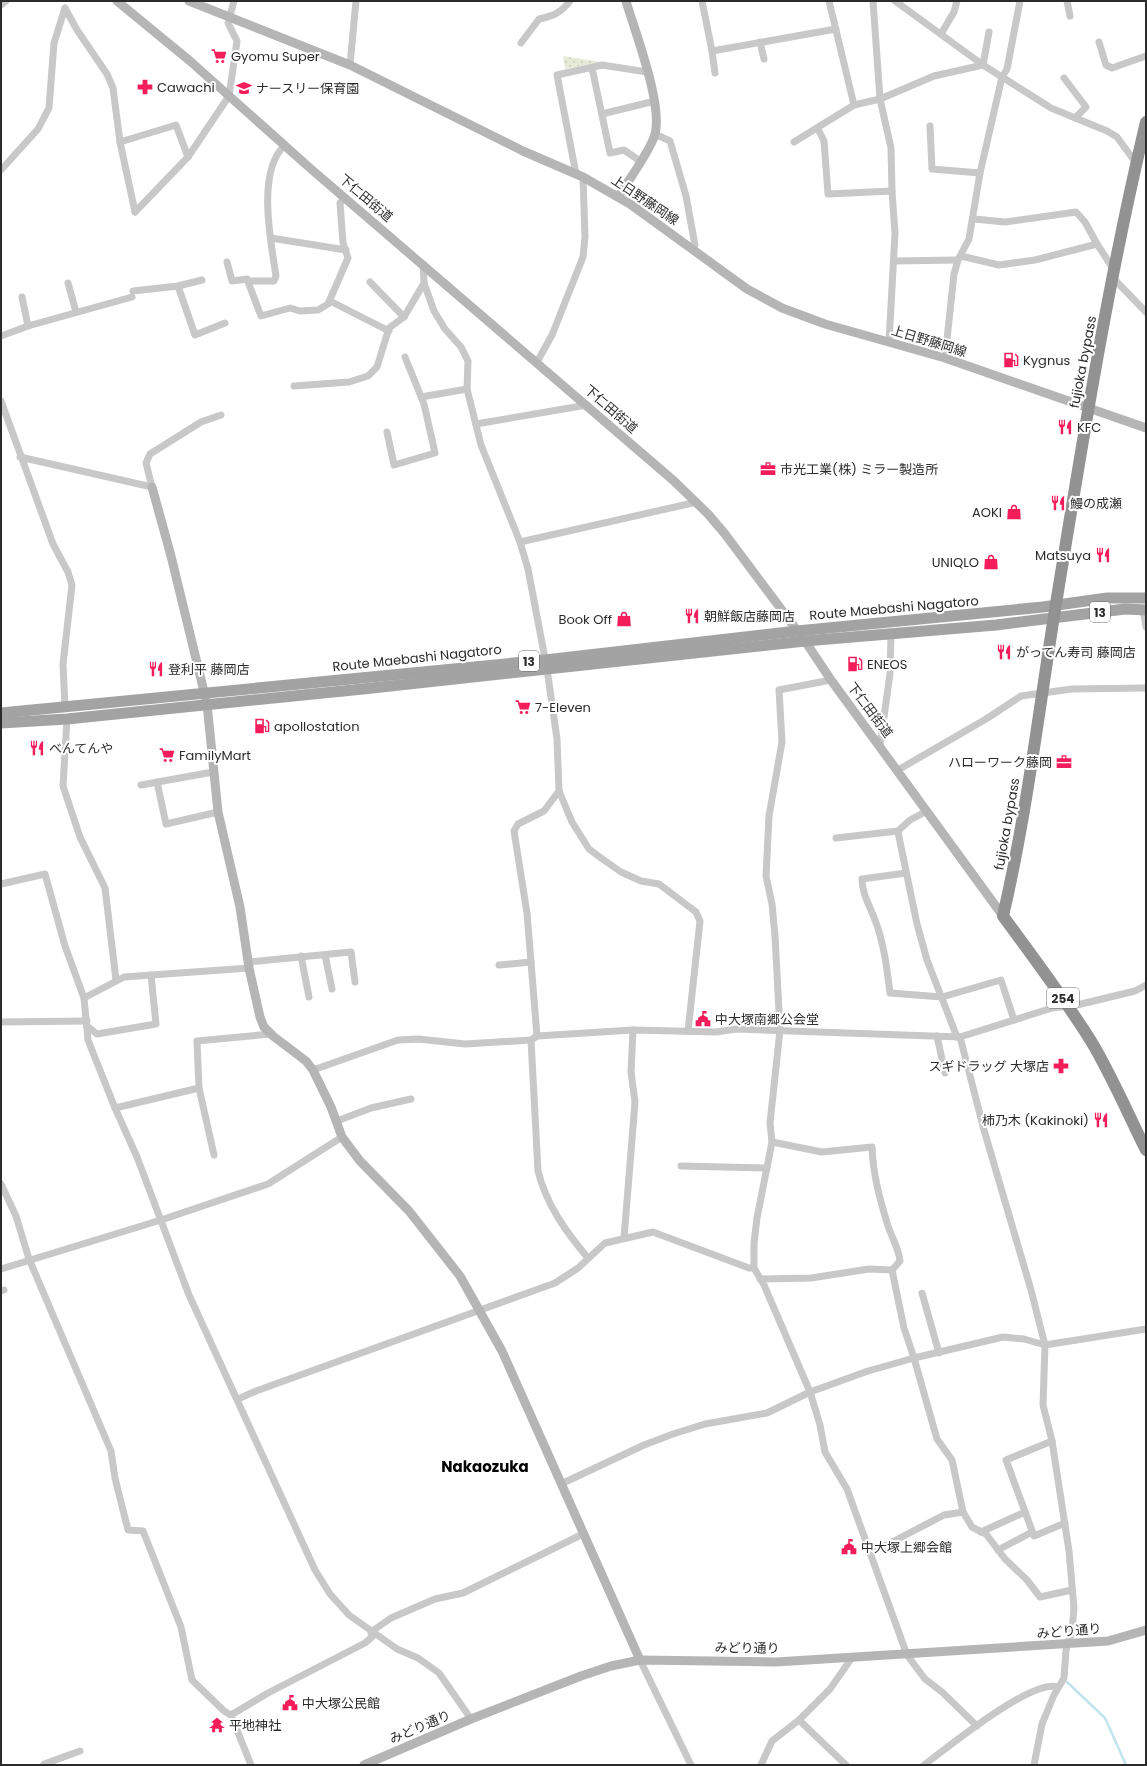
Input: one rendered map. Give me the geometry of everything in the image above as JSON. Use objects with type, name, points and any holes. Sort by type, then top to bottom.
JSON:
[{"type":"highway","name":"fujioka bypass","points":[[1004,916],[1015,865],[1044,691],[1056,605],[1088,407],[1136,163],[1146,122]]},
{"type":"highway","name":"254","points":[[1004,916],[1069,1006],[1107,1069],[1146,1150]]},
{"type":"main road","name":"Route Maebashi Nagatoro","points":[[1,713],[66,713],[207,704],[546,664],[796,631],[1056,605],[1107,598],[1146,598]]},
{"type":"main road","name":"Route Maebashi Nagatoro","points":[[1,723],[204,692],[891,634],[1054,618],[1125,609],[1145,610]]},
{"type":"street","points":[[1,4],[6,1]]},
{"type":"street","name":"下仁田街道","points":[[117,1],[190,61],[697,502],[725,534],[796,631],[805,641],[831,680],[1004,916]]},
{"type":"street","name":"上日野藤岡線","points":[[189,1],[350,65],[523,150],[579,175],[618,197],[693,249],[747,289],[782,308],[826,324],[945,358],[1146,428]]},
{"type":"street","points":[[1,170],[38,129],[49,108],[54,42],[65,8],[77,30],[107,74],[113,88],[120,142],[135,212],[188,157],[229,96],[237,41],[228,23],[234,1]]},
{"type":"street","points":[[350,65],[356,1]]},
{"type":"street","points":[[521,43],[539,18],[554,16],[563,10],[570,1]]},
{"type":"street","points":[[618,197],[655,134],[657,122],[656,101],[626,1]]},
{"type":"street","points":[[702,1],[715,73]]},
{"type":"street","points":[[829,1],[854,106]]},
{"type":"street","points":[[873,1],[880,99],[891,148],[895,233],[895,261],[889,342]]},
{"type":"street","points":[[895,1],[942,34],[983,66],[1051,108],[1107,131],[1117,137],[1136,163]]},
{"type":"street","points":[[942,34],[954,12],[957,1]]},
{"type":"street","points":[[945,358],[951,295],[960,258],[969,239],[974,219],[980,173],[1002,77],[1007,69],[1020,1]]},
{"type":"street","points":[[1067,1],[1070,16]]},
{"type":"street","points":[[712,51],[836,29]]},
{"type":"street","points":[[983,66],[988,32]]},
{"type":"street","points":[[760,42],[764,59]]},
{"type":"street","points":[[1099,42],[1106,65],[1112,68],[1146,56]]},
{"type":"street","points":[[537,362],[552,335],[583,257],[584,238],[579,175],[557,75],[602,66],[647,72]]},
{"type":"street","points":[[794,142],[818,129],[854,106],[880,99],[934,76],[983,66]]},
{"type":"street","points":[[592,68],[610,153],[624,150],[640,161]]},
{"type":"street","points":[[1064,78],[1086,107],[1075,118]]},
{"type":"street","points":[[602,114],[656,101]]},
{"type":"street","points":[[120,142],[176,126],[188,157]]},
{"type":"street","points":[[930,126],[932,169],[980,173]]},
{"type":"street","points":[[818,129],[824,141],[828,194],[892,191]]},
{"type":"street","points":[[655,134],[670,141],[686,196],[695,245],[693,249]]},
{"type":"street","points":[[227,262],[232,281],[247,279],[248,281],[274,281],[276,276],[267,209],[268,187],[275,159],[280,149],[285,144]]},
{"type":"street","points":[[248,281],[261,316],[290,308],[300,311],[318,310],[328,304],[348,258],[343,243],[340,204],[345,197]]},
{"type":"street","points":[[974,219],[1005,222],[1076,212],[1085,222],[1114,275],[1146,312]]},
{"type":"street","points":[[271,238],[346,250]]},
{"type":"street","points":[[895,261],[960,258],[999,266],[1035,260],[1097,244]]},
{"type":"street","points":[[423,264],[424,283],[441,323],[461,347],[468,361],[467,389],[481,445],[520,542],[528,569],[546,664],[557,739],[560,791],[572,822],[589,849],[621,872],[641,881],[659,884],[696,912],[700,921],[688,1031]]},
{"type":"street","points":[[1,336],[28,326],[132,294],[202,280]]},
{"type":"street","points":[[370,282],[404,316]]},
{"type":"street","points":[[68,283],[76,312]]},
{"type":"street","points":[[294,386],[349,382],[368,376],[377,367],[389,328],[404,316],[424,283]]},
{"type":"street","points":[[178,286],[195,335],[225,323]]},
{"type":"street","points":[[22,297],[28,326]]},
{"type":"street","points":[[330,301],[389,331]]},
{"type":"street","points":[[387,432],[394,465],[435,453],[421,397],[404,357]]},
{"type":"street","points":[[421,397],[467,389]]},
{"type":"street","points":[[1,401],[20,457],[53,544],[68,572],[72,585],[64,664],[66,713],[63,786],[80,837],[105,888],[116,980]]},
{"type":"street","points":[[476,424],[587,405]]},
{"type":"street","points":[[222,415],[201,422],[150,454],[146,462],[171,556],[207,704],[218,812],[240,907],[249,965],[260,1017],[264,1027],[271,1034],[306,1061],[314,1070],[337,1121],[342,1137],[360,1161],[409,1211],[460,1276],[502,1351],[640,1660],[691,1765]]},
{"type":"street","points":[[20,457],[152,487]]},
{"type":"street","points":[[520,542],[697,502]]},
{"type":"street","points":[[1145,610],[1146,627]]},
{"type":"street","points":[[880,745],[890,674],[891,634]]},
{"type":"street","points":[[831,680],[779,690],[782,742],[769,816],[766,876],[772,904],[775,936],[780,1030],[770,1123],[772,1142],[754,1236],[754,1268],[810,1392],[820,1425],[825,1452],[847,1489],[860,1531],[871,1553],[907,1655],[925,1679],[942,1692],[977,1726]]},
{"type":"street","points":[[898,770],[986,719],[1021,696],[1044,691],[1072,689],[1146,688]]},
{"type":"street","points":[[141,785],[213,772]]},
{"type":"street","points":[[157,782],[166,824],[218,812]]},
{"type":"street","points":[[560,791],[549,802],[544,811],[518,824],[514,832],[526,913],[531,962],[538,1171],[542,1188],[567,1233],[588,1258]]},
{"type":"street","points":[[836,838],[898,831],[910,820],[927,811]]},
{"type":"street","points":[[898,831],[906,873],[927,960],[959,1037],[984,1130],[1031,1290],[1045,1345],[1043,1405],[1052,1441],[1064,1523],[1074,1617],[1068,1645],[1064,1678],[1042,1724],[1034,1765]]},
{"type":"street","points":[[906,873],[862,879],[862,886],[875,920],[885,958],[890,993],[942,997],[1001,980],[1014,1020]]},
{"type":"street","points":[[1,884],[45,874],[65,946],[84,998],[88,1040],[115,1108],[137,1157],[189,1295],[238,1399],[315,1570],[330,1594],[349,1615],[397,1649],[418,1658],[439,1673],[471,1720]]},
{"type":"street","points":[[84,998],[124,977],[249,965],[301,956],[351,952],[355,982]]},
{"type":"street","points":[[325,955],[332,989]]},
{"type":"street","points":[[301,956],[309,997]]},
{"type":"street","points":[[499,965],[531,962]]},
{"type":"street","points":[[1,1022],[87,1024],[97,1034],[156,1024],[151,975]]},
{"type":"street","points":[[314,1070],[398,1040],[418,1039],[465,1044],[633,1030],[780,1030],[959,1037],[1052,1008],[1069,1006],[1135,991],[1146,985]]},
{"type":"street","points":[[624,1238],[635,1102],[631,1072],[633,1030]]},
{"type":"street","points":[[214,1155],[199,1088],[197,1041],[271,1034]]},
{"type":"street","points":[[937,1036],[945,1073]]},
{"type":"street","points":[[115,1108],[199,1088]]},
{"type":"street","points":[[337,1121],[371,1108],[411,1099]]},
{"type":"street","points":[[1,1269],[29,1259],[161,1220],[268,1184],[342,1137]]},
{"type":"street","points":[[772,1142],[822,1152],[872,1147],[876,1184],[890,1231],[899,1254],[900,1261],[892,1270]]},
{"type":"street","points":[[681,1166],[767,1168]]},
{"type":"street","points":[[1,1184],[16,1216],[29,1259],[111,1451],[115,1478],[128,1530],[143,1531],[181,1627],[192,1680],[224,1711],[231,1715],[251,1765]]},
{"type":"street","points":[[238,1399],[256,1391],[555,1283],[578,1268],[605,1243],[624,1238],[652,1232],[749,1268],[754,1268]]},
{"type":"street","points":[[760,1279],[811,1278],[869,1269],[892,1270]]},
{"type":"street","points":[[892,1270],[904,1328],[937,1439],[952,1460],[963,1512],[972,1527],[986,1534],[998,1550],[1027,1580],[1040,1598],[1072,1590]]},
{"type":"street","points":[[922,1293],[939,1353]]},
{"type":"street","points":[[561,1484],[644,1445],[673,1434],[705,1424],[767,1413],[810,1392],[868,1371],[914,1358],[1004,1337],[1024,1339],[1045,1345],[1146,1329]]},
{"type":"street","points":[[1052,1441],[1006,1460],[1034,1536],[1064,1523]]},
{"type":"street","points":[[871,1553],[944,1515],[963,1512]]},
{"type":"street","points":[[981,1532],[1025,1512]]},
{"type":"street","points":[[998,1550],[1032,1532]]},
{"type":"street","points":[[371,1632],[391,1618],[435,1599],[463,1592],[583,1534]]},
{"type":"street","name":"みどり通り","points":[[364,1765],[471,1720],[611,1666],[640,1660],[776,1662],[851,1659],[1068,1645],[1108,1641],[1146,1630]]},
{"type":"street","points":[[231,1715],[268,1693],[365,1643],[372,1637],[371,1632]]},
{"type":"street","points":[[763,1764],[772,1741],[799,1720],[830,1689],[851,1659]]},
{"type":"street","points":[[924,1765],[977,1726],[1024,1695],[1048,1686],[1058,1688]]},
{"type":"street","points":[[799,1720],[846,1765]]},
{"type":"street","points":[[44,1764],[62,1762],[80,1751]]},
{"type":"green space","points":[[563,56],[600,62],[565,69]]},
{"type":"waterway","points":[[1067,1682],[1105,1718],[1126,1765]]},
{"type":"place","name":"Gyomu Super","points":[[219,56]]},
{"type":"place","name":"Cawachi","points":[[145,87]]},
{"type":"place","name":"ナースリー保育園","points":[[244,88]]},
{"type":"place","name":"Kygnus","points":[[1011,360]]},
{"type":"place","name":"KFC","points":[[1065,427]]},
{"type":"place","name":"市光工業(株) ミラー製造所","points":[[768,469]]},
{"type":"place","name":"鰻の成瀬","points":[[1058,503]]},
{"type":"place","name":"AOKI","points":[[1014,512]]},
{"type":"place","name":"Matsuya","points":[[1103,555]]},
{"type":"place","name":"UNIQLO","points":[[991,562]]},
{"type":"place","name":"朝鮮飯店藤岡店","points":[[692,616]]},
{"type":"place","name":"Book Off","points":[[624,619]]},
{"type":"place","name":"がってん寿司 藤岡店","points":[[1004,652]]},
{"type":"place","name":"ENEOS","points":[[855,664]]},
{"type":"place","name":"登利平 藤岡店","points":[[156,669]]},
{"type":"place","name":"7-Eleven","points":[[523,707]]},
{"type":"place","name":"apollostation","points":[[262,726]]},
{"type":"place","name":"べんてんや","points":[[37,748]]},
{"type":"place","name":"FamilyMart","points":[[167,755]]},
{"type":"place","name":"ハローワーク藤岡","points":[[1064,762]]},
{"type":"place","name":"中大塚南郷公会堂","points":[[703,1019]]},
{"type":"place","name":"スギドラッグ 大塚店","points":[[1061,1066]]},
{"type":"place","name":"柿乃木 (Kakinoki)","points":[[1101,1120]]},
{"type":"place","name":"中大塚上郷会館","points":[[849,1547]]},
{"type":"place","name":"中大塚公民館","points":[[290,1703]]},
{"type":"place","name":"平地神社","points":[[217,1725]]},
{"type":"district","name":"Nakaozuka","points":[[485,1466]]}]
